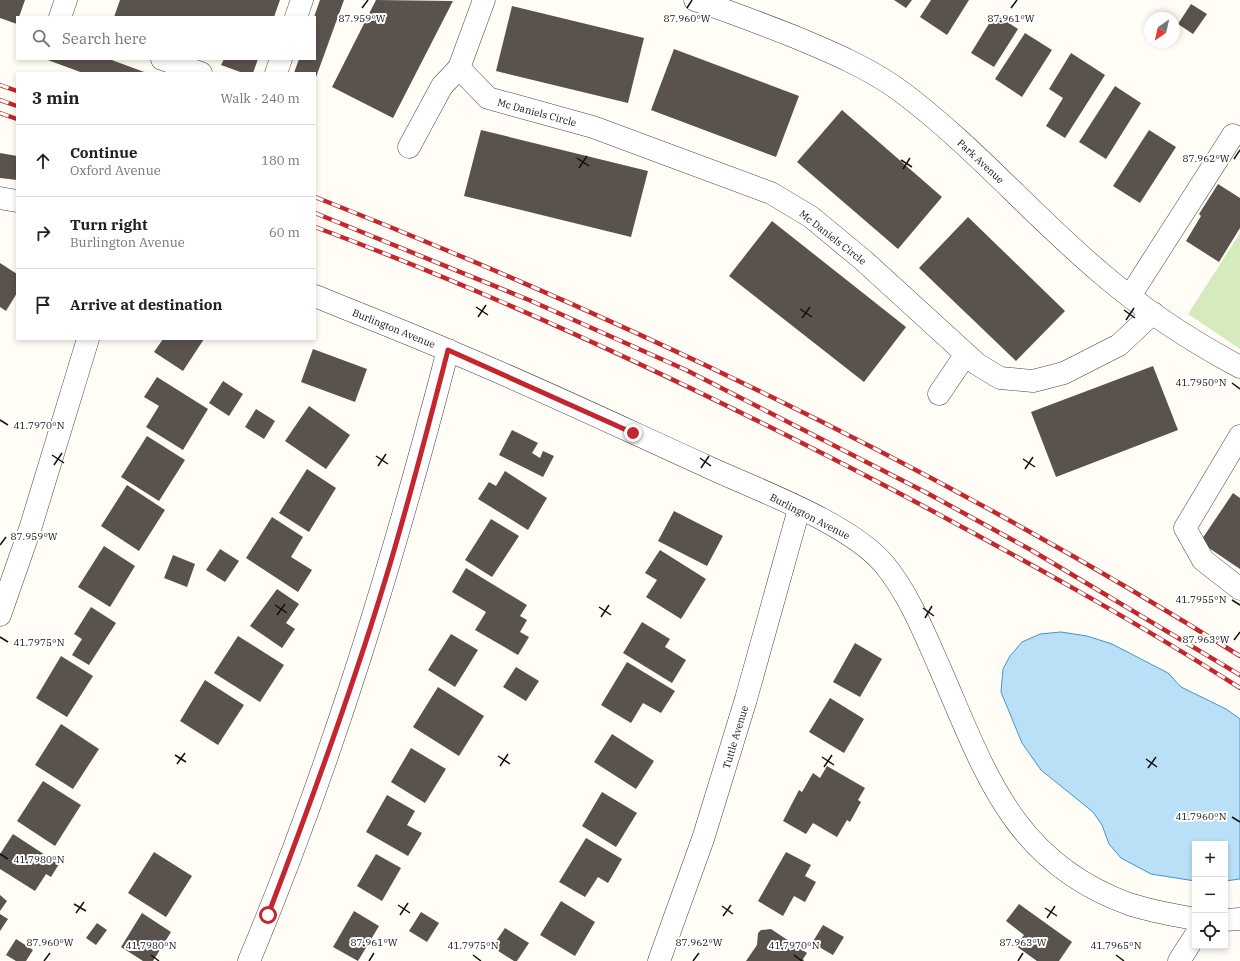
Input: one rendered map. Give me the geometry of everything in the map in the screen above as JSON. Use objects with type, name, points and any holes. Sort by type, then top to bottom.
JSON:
[{"type":"street","points":[[60,16],[66,0]]},
{"type":"street","points":[[296,16],[302,0]]},
{"type":"street","points":[[409,147],[442,86],[459,68],[484,0]]},
{"type":"street","name":"Park Avenue","points":[[695,0],[751,20],[830,52],[861,66],[898,89],[956,137],[1064,240],[1102,274],[1153,313],[1240,367]]},
{"type":"street","points":[[165,60],[198,72]]},
{"type":"street","points":[[276,72],[281,60]]},
{"type":"street","name":"Mc Daniels Circle","points":[[459,68],[488,98],[593,127],[771,193],[811,217],[863,260],[977,364],[1000,378],[1033,381],[1064,373],[1119,345],[1153,313]]},
{"type":"street","points":[[1130,296],[1233,135]]},
{"type":"street","points":[[0,198],[16,201]]},
{"type":"street","name":"Burlington Avenue","points":[[316,296],[448,350],[799,509],[840,529],[866,546],[883,563],[896,581],[922,629],[993,788],[1009,814],[1035,844],[1062,867],[1104,894],[1148,909],[1192,918]]},
{"type":"street","points":[[0,615],[31,526],[88,340]]},
{"type":"street","points":[[249,961],[319,781],[359,665],[417,469],[448,350]]},
{"type":"street","points":[[939,394],[966,354]]},
{"type":"street","points":[[1240,436],[1184,528],[1203,560],[1240,589]]},
{"type":"street","name":"Tuttle Avenue","points":[[659,961],[702,839],[746,699],[799,509]]},
{"type":"street","points":[[1228,920],[1240,919]]},
{"type":"street","points":[[1179,961],[1192,941]]},
{"type":"green space","points":[[1240,233],[1240,349],[1188,314]]},
{"type":"water","points":[[1061,632],[1087,636],[1112,644],[1168,673],[1181,687],[1226,709],[1240,719],[1240,879],[1228,881],[1228,841],[1192,841],[1192,881],[1151,874],[1121,858],[1109,844],[1102,825],[1093,812],[1041,770],[1022,743],[1001,692],[1003,669],[1010,656],[1022,642],[1040,634]]},
{"type":"building","points":[[0,0],[25,0],[19,16],[16,16],[16,24],[0,18]]},
{"type":"building","points":[[120,0],[280,0],[274,16],[114,16]]},
{"type":"building","points":[[320,0],[344,0],[316,77],[316,72],[294,72],[299,60],[316,60],[316,16],[314,16]]},
{"type":"building","points":[[376,0],[453,1],[393,118],[332,87]]},
{"type":"building","points":[[894,0],[912,0],[906,8]]},
{"type":"building","points":[[931,0],[969,0],[947,35],[920,17]]},
{"type":"building","points":[[1191,4],[1207,14],[1193,34],[1180,25],[1180,21]]},
{"type":"building","points":[[512,6],[644,38],[628,103],[496,71]]},
{"type":"building","points":[[995,14],[1018,29],[994,67],[971,53]]},
{"type":"building","points":[[1025,33],[1052,50],[1022,97],[995,79]]},
{"type":"building","points":[[674,49],[799,96],[776,157],[651,110]]},
{"type":"building","points":[[1071,53],[1105,75],[1065,138],[1046,126],[1063,98],[1049,89]]},
{"type":"building","points":[[48,60],[112,60],[144,72],[80,72]]},
{"type":"building","points":[[224,60],[258,60],[253,72],[240,72],[221,65]]},
{"type":"building","points":[[1115,86],[1141,103],[1106,159],[1079,142]]},
{"type":"building","points":[[842,110],[942,197],[898,249],[797,162]]},
{"type":"building","points":[[481,130],[648,171],[631,237],[464,196]]},
{"type":"building","points":[[1149,130],[1176,147],[1140,203],[1113,186]]},
{"type":"building","points":[[0,153],[16,156],[16,180],[0,178]]},
{"type":"building","points":[[1218,184],[1240,198],[1240,228],[1219,262],[1186,241],[1201,216],[1199,214]]},
{"type":"building","points":[[968,217],[1065,311],[1016,361],[919,268]]},
{"type":"building","points":[[772,221],[906,327],[864,382],[729,276]]},
{"type":"building","points":[[0,263],[16,273],[16,295],[6,311],[0,307]]},
{"type":"building","points":[[162,340],[203,340],[183,371],[154,352]]},
{"type":"building","points":[[313,349],[367,369],[355,402],[301,382]]},
{"type":"building","points":[[1153,366],[1178,430],[1056,477],[1031,412]]},
{"type":"building","points":[[157,377],[208,409],[183,450],[146,427],[159,406],[144,397]]},
{"type":"building","points":[[223,381],[243,394],[229,416],[209,403]]},
{"type":"building","points":[[309,406],[350,435],[326,469],[285,441]]},
{"type":"building","points":[[256,409],[275,421],[264,439],[245,427]]},
{"type":"building","points":[[512,430],[538,443],[532,453],[540,458],[543,451],[554,456],[543,477],[499,455]]},
{"type":"building","points":[[147,436],[185,460],[159,501],[121,477]]},
{"type":"building","points":[[307,469],[336,488],[309,532],[279,513]]},
{"type":"building","points":[[505,471],[547,498],[528,530],[478,499],[489,482],[496,486]]},
{"type":"building","points":[[127,485],[165,510],[139,551],[101,526]]},
{"type":"building","points":[[1233,493],[1240,498],[1240,569],[1200,542]]},
{"type":"building","points":[[674,511],[723,536],[707,566],[658,541]]},
{"type":"building","points":[[272,517],[303,537],[291,557],[312,570],[298,592],[246,558]]},
{"type":"building","points":[[491,519],[519,536],[492,577],[465,560]]},
{"type":"building","points":[[104,546],[135,566],[110,607],[78,587]]},
{"type":"building","points":[[220,549],[239,561],[225,582],[206,570]]},
{"type":"building","points":[[660,550],[706,579],[681,619],[646,597],[657,580],[645,573]]},
{"type":"building","points":[[173,555],[195,564],[187,587],[164,578]]},
{"type":"building","points":[[466,568],[527,605],[520,616],[527,620],[520,632],[529,637],[518,655],[475,630],[486,612],[452,592]]},
{"type":"building","points":[[277,589],[299,604],[286,623],[295,629],[282,648],[250,626]]},
{"type":"building","points":[[91,607],[116,623],[89,665],[72,655],[82,639],[74,634]]},
{"type":"building","points":[[642,622],[670,639],[665,647],[686,660],[672,683],[623,653]]},
{"type":"building","points":[[451,634],[478,650],[455,687],[428,670]]},
{"type":"building","points":[[238,636],[284,665],[260,702],[214,673]]},
{"type":"building","points":[[855,643],[882,659],[860,697],[833,682]]},
{"type":"building","points":[[61,656],[93,676],[67,717],[36,698]]},
{"type":"building","points":[[627,662],[675,691],[661,713],[643,703],[631,723],[601,705]]},
{"type":"building","points":[[516,667],[539,681],[526,701],[503,687]]},
{"type":"building","points":[[205,680],[244,705],[218,745],[180,721]]},
{"type":"building","points":[[438,687],[484,716],[459,756],[413,727]]},
{"type":"building","points":[[830,698],[864,719],[844,753],[809,732]]},
{"type":"building","points":[[61,724],[99,749],[73,789],[35,765]]},
{"type":"building","points":[[612,734],[654,761],[636,789],[594,762]]},
{"type":"building","points":[[411,748],[446,769],[425,803],[391,782]]},
{"type":"building","points":[[827,766],[865,788],[858,800],[861,802],[850,822],[847,820],[837,837],[813,823],[806,834],[783,821],[799,790],[802,792],[813,773],[820,778]]},
{"type":"building","points":[[43,781],[81,805],[55,846],[17,821]]},
{"type":"building","points":[[602,792],[637,813],[616,847],[582,826]]},
{"type":"building","points":[[387,795],[415,811],[407,825],[422,833],[408,856],[366,832]]},
{"type":"building","points":[[13,834],[59,864],[51,877],[46,874],[35,891],[0,869],[0,854]]},
{"type":"building","points":[[586,838],[622,859],[608,883],[598,877],[585,897],[559,882]]},
{"type":"building","points":[[154,852],[192,876],[166,917],[128,893]]},
{"type":"building","points":[[786,852],[811,865],[805,876],[816,882],[805,902],[794,896],[783,916],[758,901]]},
{"type":"building","points":[[376,854],[401,868],[382,901],[357,886]]},
{"type":"building","points":[[0,895],[7,901],[0,911]]},
{"type":"building","points":[[561,901],[595,922],[575,956],[540,935]]},
{"type":"building","points":[[1019,904],[1072,942],[1059,961],[1037,961],[1016,946],[1024,935],[1006,921]]},
{"type":"building","points":[[354,911],[379,926],[358,961],[333,947]]},
{"type":"building","points":[[421,912],[439,923],[427,942],[409,931]]},
{"type":"building","points":[[142,913],[171,932],[153,961],[143,961],[121,947]]},
{"type":"building","points":[[0,914],[8,919],[0,931]]},
{"type":"building","points":[[97,923],[107,930],[96,945],[86,938]]},
{"type":"building","points":[[823,925],[844,937],[833,955],[812,943]]},
{"type":"building","points":[[505,928],[529,943],[517,961],[514,961],[492,947]]},
{"type":"building","points":[[771,929],[807,953],[803,959],[804,961],[746,961],[757,945],[758,933],[761,930]]},
{"type":"building","points":[[16,939],[33,950],[26,961],[16,961],[6,955]]},
{"type":"railway","points":[[0,85],[16,91]]},
{"type":"railway","points":[[0,100],[16,106]]},
{"type":"railway","points":[[0,113],[16,119]]},
{"type":"railway","points":[[316,197],[435,245],[554,296],[672,349],[788,405],[904,464],[1017,525],[1130,589],[1240,656]]},
{"type":"railway","points":[[316,213],[529,300],[686,370],[927,493],[1031,550],[1240,675]]},
{"type":"railway","points":[[316,227],[464,286],[537,317],[683,384],[754,419],[897,492],[1027,563],[1156,636],[1240,688]]},
{"type":"route","points":[[268,915],[319,781],[359,665],[417,469],[448,350],[633,433]]}]
